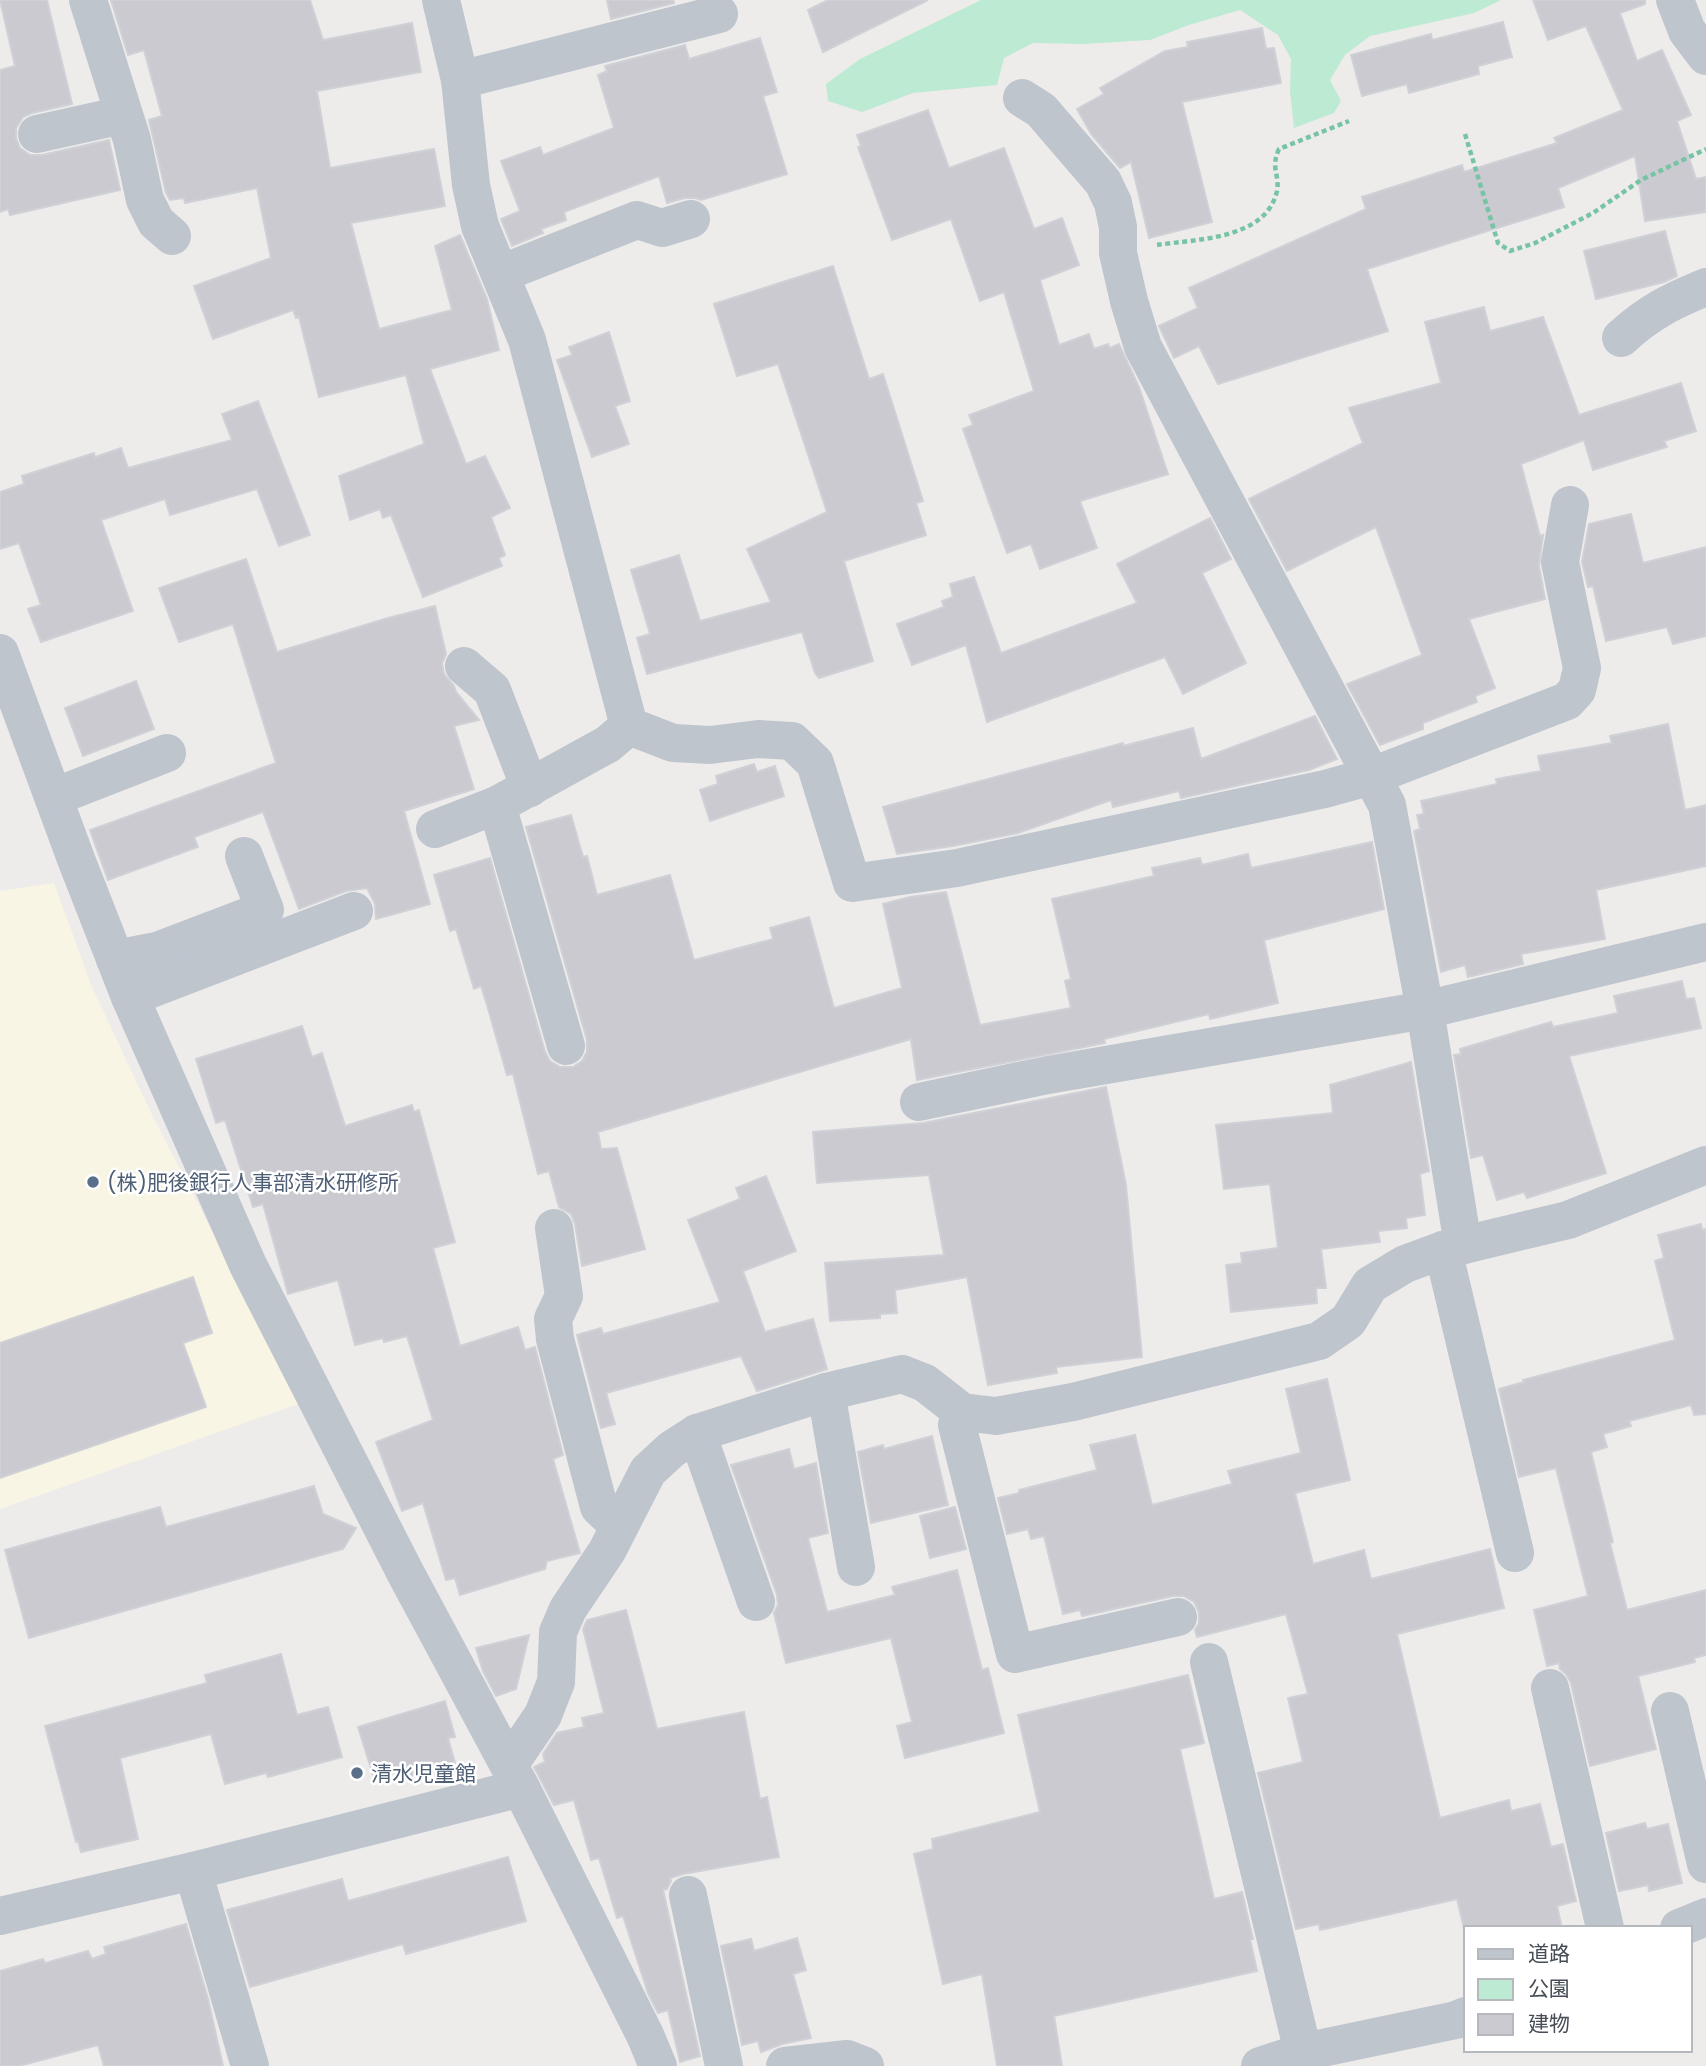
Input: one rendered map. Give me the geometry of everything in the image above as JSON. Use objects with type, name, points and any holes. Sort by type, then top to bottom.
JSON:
[{"type":"street","points":[[88,0],[132,140],[145,200],[156,222],[172,236]]},
{"type":"street","points":[[441,0],[460,80],[471,185],[480,226],[527,340],[629,726]]},
{"type":"street","points":[[1675,0],[1687,31],[1706,56]]},
{"type":"street","points":[[460,80],[719,14]]},
{"type":"street","points":[[1022,98],[1041,110],[1103,182],[1113,203],[1118,227],[1118,253],[1143,347],[1387,805],[1425,1010],[1453,1248],[1515,1553]]},
{"type":"street","points":[[37,134],[123,115]]},
{"type":"street","points":[[500,274],[637,220],[662,228],[691,219]]},
{"type":"street","points":[[1621,338],[1665,304],[1706,287]]},
{"type":"street","points":[[629,726],[673,743],[710,745],[758,739],[792,741],[815,763],[852,883],[957,868],[1325,789],[1372,776],[1567,701],[1577,690],[1582,668],[1560,562],[1570,505]]},
{"type":"street","points":[[0,653],[13,723],[54,797],[130,997],[248,1265],[405,1574],[515,1776],[658,2066]]},
{"type":"street","points":[[464,666],[492,690],[566,1046]]},
{"type":"street","points":[[435,829],[514,797],[608,744],[629,726]]},
{"type":"street","points":[[54,797],[167,753]]},
{"type":"street","points":[[115,959],[157,951],[265,910],[244,856]]},
{"type":"street","points":[[130,997],[354,911]]},
{"type":"street","points":[[919,1102],[1048,1075],[1425,1010],[1706,942]]},
{"type":"street","points":[[0,1916],[193,1871],[515,1776],[556,1682],[558,1632],[568,1609],[607,1551],[648,1471],[672,1449],[697,1433],[826,1392],[902,1374],[925,1383],[962,1412],[996,1416],[1073,1402],[1319,1341],[1348,1321],[1370,1285],[1405,1264],[1453,1248],[1568,1220],[1706,1165]]},
{"type":"street","points":[[554,1228],[564,1296],[553,1319],[555,1339],[599,1507],[619,1526]]},
{"type":"street","points":[[826,1392],[856,1567]]},
{"type":"street","points":[[962,1412],[957,1425],[1015,1654],[1178,1617]]},
{"type":"street","points":[[697,1433],[756,1602]]},
{"type":"street","points":[[1209,1662],[1303,2052]]},
{"type":"street","points":[[1550,1688],[1605,1926]]},
{"type":"street","points":[[1670,1711],[1706,1864]]},
{"type":"street","points":[[193,1871],[250,2066]]},
{"type":"street","points":[[688,1895],[724,2066]]},
{"type":"street","points":[[1684,1926],[1706,1917]]},
{"type":"street","points":[[1260,2066],[1303,2052],[1464,2017]]},
{"type":"street","points":[[785,2066],[847,2059],[865,2066]]},
{"type":"path","points":[[1118,253],[1146,246],[1222,236],[1248,227],[1269,211],[1278,189],[1273,162],[1279,149],[1349,121]]},
{"type":"path","points":[[1465,134],[1498,243],[1510,251],[1535,243],[1593,213],[1641,180],[1706,149]]},
{"type":"shaded area","name":"(株)肥後銀行人事部清水研修所","points":[[54,883],[91,985],[151,1113],[301,1403],[0,1509],[0,891]]},
{"type":"green space","points":[[981,0],[1501,0],[1474,13],[1370,36],[1345,55],[1330,80],[1341,101],[1334,113],[1294,128],[1290,91],[1291,59],[1278,35],[1240,10],[1150,40],[1084,44],[1033,43],[1004,58],[997,85],[913,93],[862,112],[828,101],[826,84],[860,59]]},
{"type":"building","points":[[0,0],[47,0],[72,104],[23,117],[16,128],[20,148],[30,155],[42,155],[109,140],[120,190],[10,215],[8,209],[0,212],[0,70],[15,66]]},
{"type":"building","points":[[111,0],[310,0],[323,40],[412,23],[421,72],[317,91],[330,168],[434,149],[445,206],[351,223],[379,329],[452,310],[435,246],[460,235],[487,299],[499,350],[430,369],[466,464],[485,456],[510,508],[491,517],[505,555],[499,558],[502,566],[423,597],[391,515],[383,518],[380,509],[350,520],[339,476],[424,444],[406,375],[319,397],[299,317],[296,318],[293,310],[213,339],[194,286],[271,258],[257,188],[185,203],[184,198],[170,200],[149,120],[162,116],[144,50],[128,55]]},
{"type":"building","points":[[607,0],[673,0],[674,3],[611,19]]},
{"type":"building","points":[[828,0],[928,0],[823,52],[808,10]]},
{"type":"building","points":[[1533,0],[1645,0],[1645,4],[1620,13],[1637,61],[1662,50],[1691,115],[1677,121],[1696,179],[1706,177],[1706,212],[1645,221],[1635,156],[1558,188],[1564,207],[1367,269],[1388,331],[1218,384],[1199,346],[1174,358],[1159,326],[1198,308],[1189,288],[1366,209],[1362,197],[1462,165],[1464,172],[1557,143],[1554,138],[1623,110],[1586,26],[1548,40]]},
{"type":"building","points":[[1503,22],[1512,57],[1478,66],[1479,74],[1409,93],[1407,84],[1362,96],[1351,55],[1431,34],[1432,40]]},
{"type":"building","points":[[1262,28],[1266,49],[1274,48],[1281,83],[1182,102],[1212,222],[1149,238],[1131,162],[1120,168],[1091,134],[1077,109],[1104,94],[1100,88],[1165,51],[1188,47],[1187,42]]},
{"type":"building","points":[[760,38],[777,92],[763,96],[787,174],[701,200],[685,198],[667,203],[659,176],[564,212],[566,220],[541,229],[543,233],[512,246],[501,219],[520,211],[501,161],[540,147],[543,155],[614,128],[598,75],[607,71],[605,66],[685,45],[689,59]]},
{"type":"building","points":[[928,110],[949,168],[1004,148],[1034,229],[1062,218],[1079,265],[1040,280],[1059,345],[1089,334],[1094,349],[1108,344],[1110,348],[1119,344],[1139,387],[1168,474],[1080,501],[1097,548],[1040,569],[1031,544],[1007,553],[963,429],[973,425],[969,415],[1034,391],[1004,292],[980,301],[951,219],[892,240],[858,147],[861,146],[857,135]]},
{"type":"building","points":[[1665,231],[1677,276],[1664,282],[1596,299],[1584,251]]},
{"type":"building","points":[[833,266],[869,379],[883,374],[923,501],[916,503],[926,535],[844,561],[873,661],[819,678],[802,632],[647,674],[637,638],[650,634],[631,570],[679,555],[700,621],[771,602],[747,549],[827,512],[778,364],[737,376],[714,304]]},
{"type":"building","points":[[1484,307],[1490,331],[1543,317],[1579,415],[1681,383],[1696,431],[1664,441],[1667,447],[1593,470],[1584,440],[1521,464],[1540,536],[1543,535],[1539,566],[1545,599],[1469,619],[1495,688],[1475,696],[1477,702],[1423,723],[1423,729],[1380,745],[1347,684],[1422,655],[1376,527],[1287,571],[1249,499],[1363,443],[1349,408],[1441,383],[1425,322]]},
{"type":"building","points":[[609,332],[630,401],[615,406],[629,444],[592,457],[557,360],[572,355],[569,347]]},
{"type":"building","points":[[258,401],[310,535],[279,546],[257,489],[170,515],[165,499],[101,520],[133,611],[41,642],[28,609],[41,605],[19,543],[0,549],[0,492],[24,484],[22,476],[94,453],[95,457],[121,448],[128,468],[232,440],[222,414]]},
{"type":"building","points":[[1631,514],[1643,563],[1706,547],[1706,636],[1673,644],[1667,627],[1606,641],[1593,586],[1588,587],[1582,562],[1589,524]]},
{"type":"building","points":[[1210,518],[1231,559],[1202,573],[1246,663],[1183,694],[1165,657],[987,722],[966,645],[912,665],[897,624],[944,607],[942,601],[953,597],[950,584],[974,577],[1001,653],[1137,603],[1117,564]]},
{"type":"building","points":[[246,559],[277,652],[435,606],[446,654],[442,663],[444,674],[479,720],[454,726],[474,789],[404,811],[430,904],[376,919],[375,904],[367,888],[346,891],[299,909],[263,812],[194,837],[198,847],[108,880],[90,830],[276,763],[233,624],[179,642],[159,588]]},
{"type":"building","points":[[136,681],[154,729],[83,756],[65,708]]},
{"type":"building","points":[[1315,716],[1337,759],[1309,770],[1181,798],[1179,791],[1113,807],[1111,800],[1018,833],[897,854],[883,807],[1123,743],[1123,746],[1193,728],[1201,759]]},
{"type":"building","points":[[1668,724],[1685,810],[1706,805],[1706,866],[1596,890],[1605,939],[1521,954],[1523,964],[1468,977],[1465,965],[1441,972],[1414,831],[1420,829],[1417,815],[1424,814],[1421,801],[1497,784],[1496,779],[1541,771],[1538,756],[1612,743],[1610,736]]},
{"type":"building","points":[[754,764],[757,772],[775,766],[784,796],[710,821],[700,790],[718,784],[716,776]]},
{"type":"building","points":[[571,815],[583,857],[587,856],[597,895],[670,875],[694,960],[773,939],[770,928],[809,917],[834,1008],[902,988],[883,904],[946,892],[980,1025],[1071,1008],[1065,981],[1071,979],[1052,899],[1154,876],[1152,868],[1200,858],[1202,865],[1248,854],[1251,868],[1372,842],[1384,909],[1264,940],[1278,1003],[1210,1019],[1209,1014],[1104,1039],[1105,1043],[917,1080],[911,1039],[598,1132],[601,1149],[617,1148],[645,1249],[582,1266],[571,1214],[559,1207],[549,1171],[538,1174],[513,1074],[507,1075],[481,986],[474,989],[456,929],[450,931],[434,875],[490,858],[545,1052],[550,1061],[560,1067],[573,1067],[582,1061],[587,1052],[587,1040],[526,827]]},
{"type":"building","points":[[1682,981],[1686,999],[1694,998],[1701,1028],[1569,1056],[1606,1173],[1527,1198],[1524,1192],[1497,1200],[1483,1155],[1471,1158],[1454,1055],[1461,1054],[1460,1049],[1551,1022],[1553,1027],[1618,1013],[1614,996]]},
{"type":"building","points":[[302,1026],[312,1057],[322,1053],[345,1126],[412,1105],[414,1112],[419,1110],[455,1242],[433,1248],[460,1346],[518,1327],[525,1350],[535,1347],[563,1455],[553,1459],[580,1553],[547,1561],[545,1569],[460,1595],[455,1578],[446,1580],[423,1503],[402,1511],[376,1442],[433,1420],[407,1336],[384,1342],[383,1338],[355,1345],[338,1280],[288,1294],[263,1204],[253,1207],[225,1120],[216,1123],[196,1059]]},
{"type":"building","points":[[1411,1062],[1429,1171],[1420,1174],[1425,1215],[1406,1218],[1407,1228],[1378,1231],[1380,1242],[1321,1249],[1326,1288],[1316,1288],[1317,1303],[1231,1312],[1226,1265],[1242,1263],[1241,1253],[1278,1248],[1270,1184],[1224,1189],[1216,1125],[1333,1113],[1330,1085]]},
{"type":"building","points":[[1106,1087],[1126,1185],[1142,1357],[1056,1367],[1057,1373],[988,1385],[967,1277],[895,1290],[897,1313],[880,1314],[880,1318],[830,1321],[825,1263],[944,1255],[929,1175],[817,1183],[813,1132],[923,1123]]},
{"type":"building","points":[[766,1176],[796,1251],[743,1271],[765,1332],[813,1319],[827,1369],[757,1391],[741,1356],[606,1393],[615,1424],[601,1428],[577,1335],[601,1328],[603,1334],[720,1302],[688,1220],[740,1199],[736,1188]]},
{"type":"building","points":[[1701,1224],[1702,1230],[1706,1229],[1706,1414],[1694,1415],[1691,1405],[1629,1421],[1631,1426],[1603,1434],[1607,1447],[1591,1452],[1627,1610],[1706,1590],[1706,1655],[1694,1658],[1695,1662],[1638,1676],[1656,1749],[1590,1766],[1571,1683],[1560,1669],[1559,1663],[1547,1666],[1534,1610],[1588,1596],[1556,1468],[1519,1477],[1499,1389],[1524,1382],[1523,1380],[1675,1340],[1655,1261],[1664,1258],[1658,1235]]},
{"type":"building","points":[[193,1277],[212,1333],[183,1343],[206,1407],[0,1478],[0,1343]]},
{"type":"building","points":[[1327,1379],[1350,1480],[1295,1493],[1313,1564],[1364,1550],[1371,1579],[1490,1549],[1504,1608],[1397,1634],[1440,1818],[1509,1800],[1511,1811],[1540,1804],[1551,1847],[1563,1844],[1576,1901],[1557,1906],[1562,1926],[1464,1928],[1457,1899],[1320,1930],[1319,1924],[1296,1929],[1258,1773],[1303,1762],[1288,1698],[1308,1694],[1286,1614],[1197,1637],[1195,1630],[1199,1623],[1199,1612],[1194,1602],[1184,1596],[1173,1596],[1082,1616],[1080,1610],[1063,1614],[1044,1536],[1031,1539],[1028,1529],[1007,1534],[998,1498],[1097,1470],[1090,1445],[1135,1435],[1152,1505],[1232,1484],[1228,1471],[1301,1453],[1286,1389]]},
{"type":"building","points":[[932,1436],[948,1505],[871,1523],[858,1452],[883,1445],[884,1449]]},
{"type":"building","points":[[789,1449],[794,1469],[816,1463],[828,1533],[808,1538],[827,1612],[895,1595],[892,1587],[957,1570],[982,1670],[988,1668],[1004,1733],[905,1758],[897,1726],[912,1722],[891,1638],[786,1663],[774,1613],[778,1605],[777,1595],[731,1465]]},
{"type":"building","points":[[314,1486],[323,1514],[356,1528],[343,1549],[29,1638],[5,1550],[160,1507],[166,1527]]},
{"type":"building","points":[[955,1507],[966,1549],[930,1558],[920,1516]]},
{"type":"building","points":[[626,1610],[657,1729],[744,1712],[760,1799],[767,1797],[779,1857],[683,1874],[670,1878],[667,1889],[663,1890],[700,2056],[680,2062],[668,2010],[658,2013],[648,1993],[623,1916],[617,1918],[599,1858],[591,1860],[574,1800],[554,1805],[534,1767],[545,1762],[543,1754],[557,1733],[584,1727],[582,1718],[604,1713],[583,1629],[587,1620]]},
{"type":"building","points":[[529,1635],[516,1689],[496,1696],[483,1671],[476,1648]]},
{"type":"building","points":[[281,1654],[297,1715],[328,1707],[342,1757],[268,1777],[266,1773],[225,1784],[211,1734],[120,1758],[138,1839],[81,1852],[45,1726],[207,1683],[205,1675]]},
{"type":"building","points":[[1188,1675],[1204,1743],[1180,1749],[1214,1899],[1242,1892],[1257,1971],[1054,2016],[1062,2066],[997,2066],[982,1974],[943,1984],[914,1854],[933,1849],[932,1839],[1040,1812],[1018,1715]]},
{"type":"building","points":[[445,1701],[455,1737],[448,1738],[455,1763],[400,1779],[398,1771],[374,1778],[358,1727]]},
{"type":"building","points":[[1645,1823],[1647,1829],[1668,1824],[1682,1883],[1649,1891],[1648,1885],[1619,1891],[1606,1833]]},
{"type":"building","points":[[508,1857],[526,1921],[406,1954],[403,1944],[250,1987],[227,1910],[342,1879],[348,1901]]},
{"type":"building","points":[[186,1924],[208,1999],[223,2066],[104,2066],[98,2045],[19,2066],[0,2066],[0,1971],[43,1959],[45,1963],[88,1951],[92,1959],[106,1954],[104,1947]]},
{"type":"building","points":[[797,1938],[806,1970],[793,1974],[811,2038],[761,2052],[758,2041],[742,2045],[721,1946],[751,1939],[754,1951]]},
{"type":"place","name":"(株)肥後銀行人事部清水研修所","points":[[93,1182]]},
{"type":"place","name":"清水児童館","points":[[357,1773]]}]
